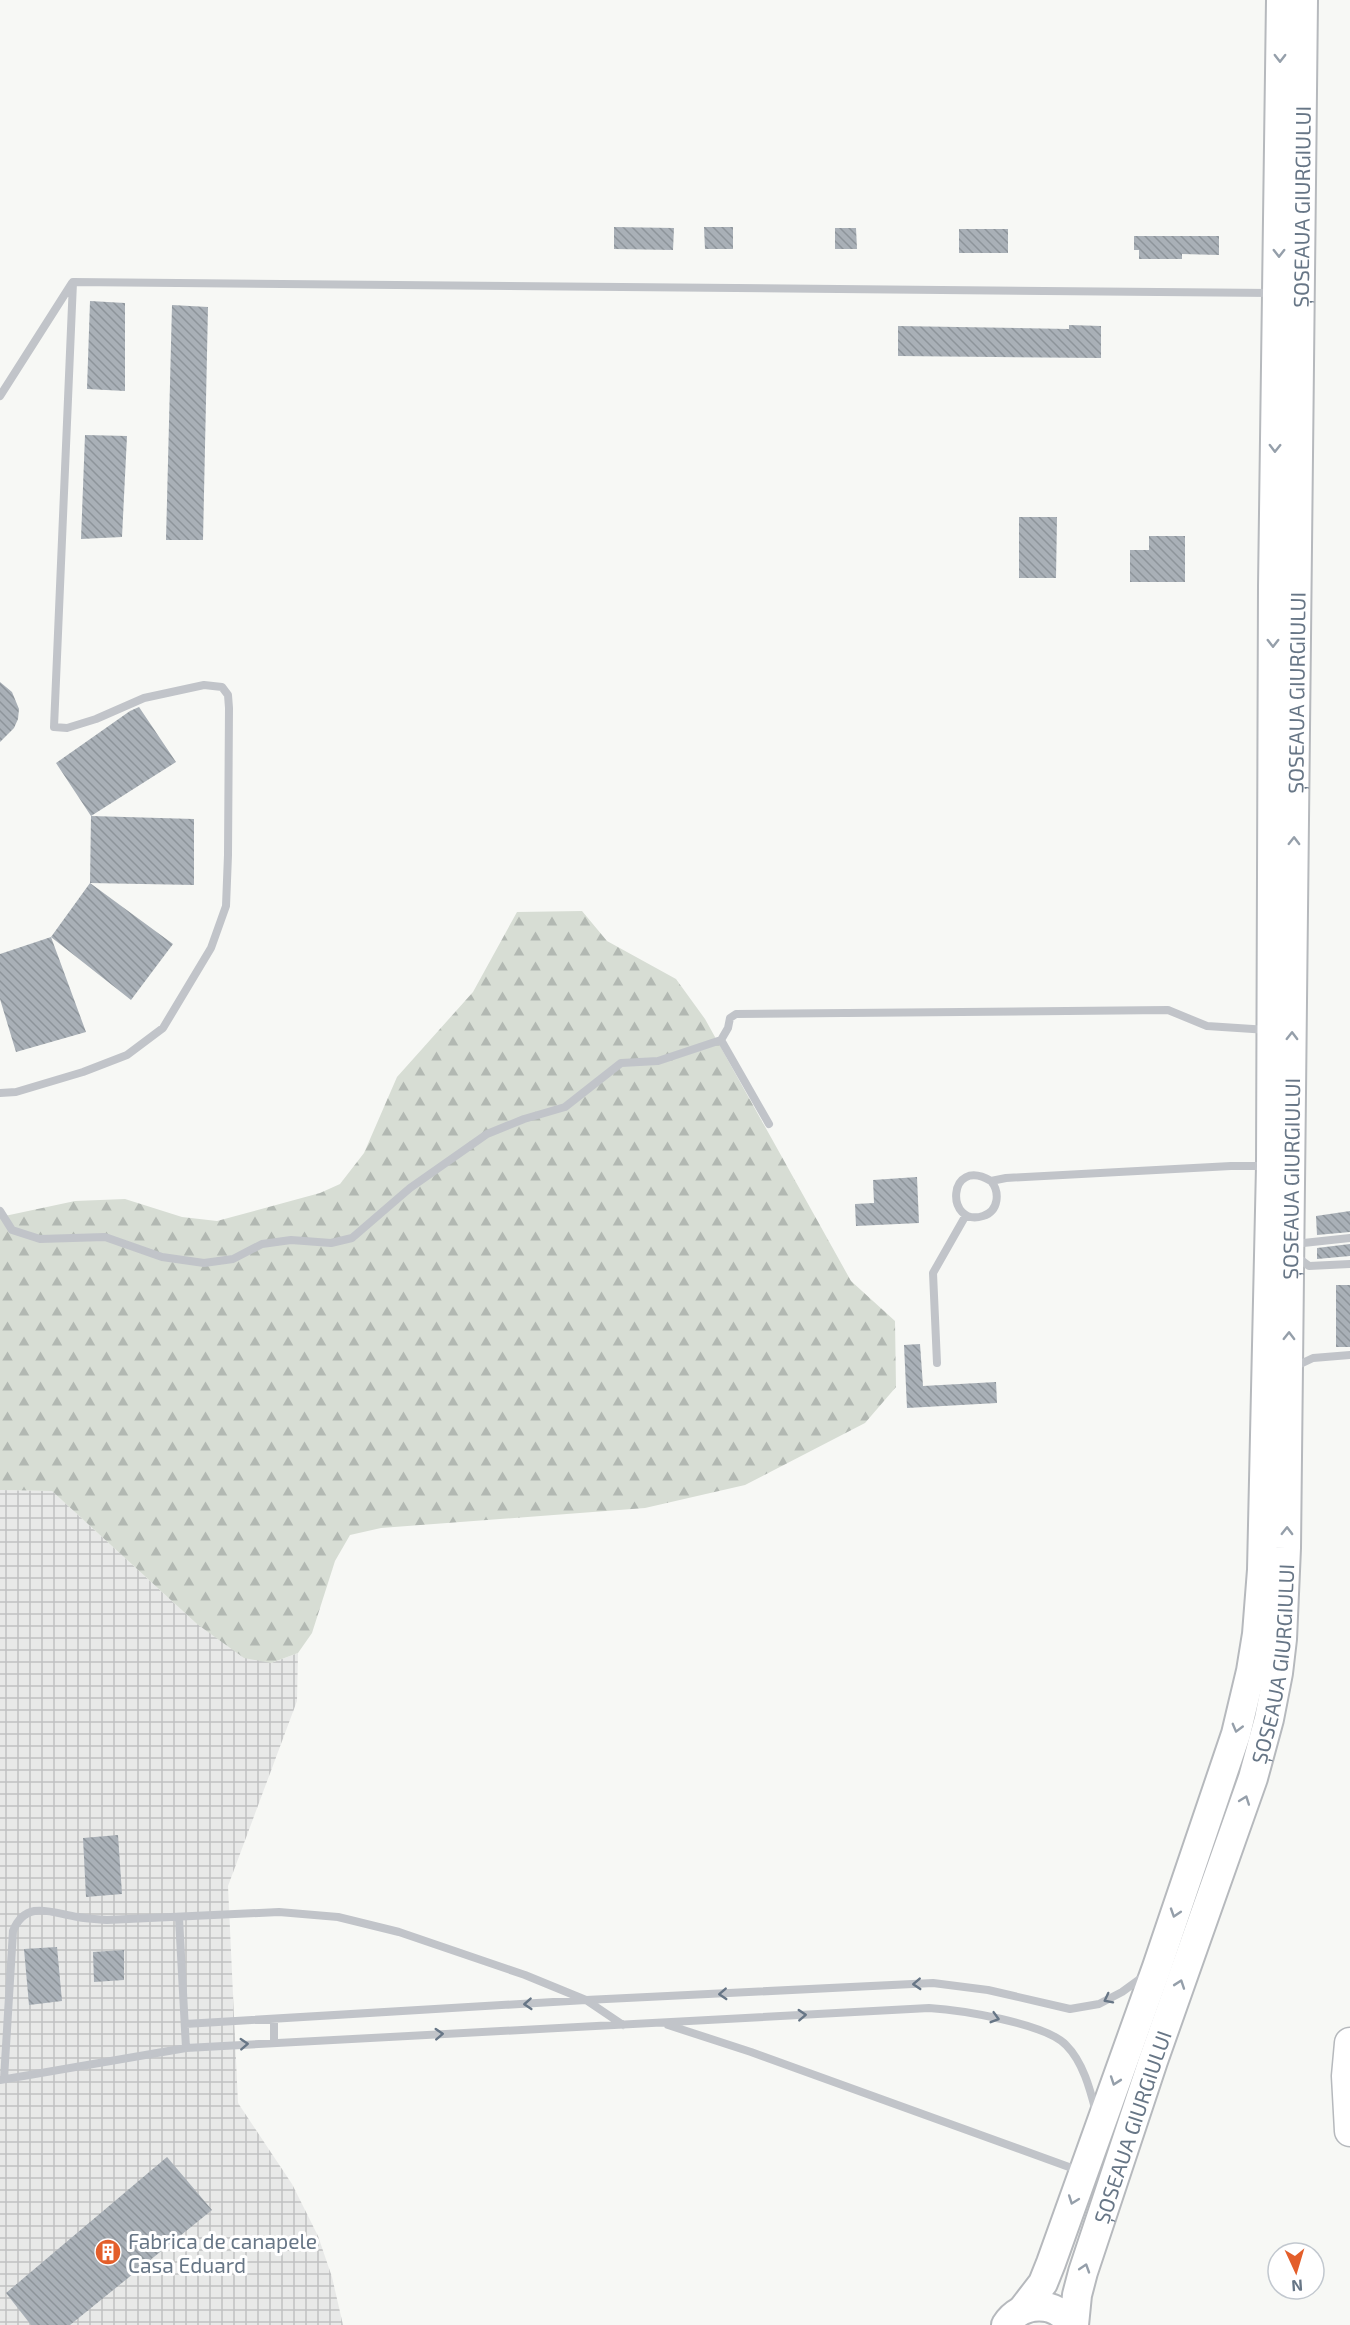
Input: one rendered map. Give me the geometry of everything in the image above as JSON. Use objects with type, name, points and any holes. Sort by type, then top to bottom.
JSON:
[{"type":"highway","name":"ȘOSEAUA GIURGIULUI","points":[[1015,2317],[1043,2283],[1157,1967],[1236,1734],[1257,1634],[1262,1570],[1271,1166],[1273,586],[1281,0]]},
{"type":"highway","name":"ȘOSEAUA GIURGIULUI","points":[[1073,2325],[1083,2272],[1153,2061],[1253,1778],[1269,1719],[1282,1639],[1285,1598],[1290,1247],[1303,0]]},
{"type":"highway","points":[[1350,2043],[1347,2098],[1350,2131]]},
{"type":"highway","name":"ȘOSEAUA GIURGIULUI","points":[[1015,2317],[1036,2306],[1049,2307],[1060,2312],[1073,2325]]},
{"type":"lane","points":[[73,282],[1278,293]]},
{"type":"lane","points":[[0,396],[73,282]]},
{"type":"lane","points":[[0,1093],[16,1092],[83,1072],[127,1055],[163,1028],[211,948],[226,906],[229,708],[228,695],[222,687],[204,685],[144,698],[96,719],[68,728],[54,727],[73,282]]},
{"type":"lane","points":[[0,1210],[12,1230],[40,1239],[105,1237],[162,1257],[204,1263],[233,1259],[262,1244],[291,1240],[331,1243],[352,1238],[410,1188],[487,1134],[524,1119],[565,1107],[621,1063],[658,1061],[721,1040],[728,1028],[729,1018],[736,1014],[1168,1010],[1207,1026],[1272,1030]]},
{"type":"lane","points":[[721,1040],[769,1124]]},
{"type":"lane","points":[[991,1181],[1005,1178],[1231,1166],[1271,1166]]},
{"type":"lane","points":[[975,1175],[982,1175],[991,1181],[997,1191],[995,1205],[982,1216],[966,1215],[959,1208],[955,1197],[959,1184],[963,1179],[975,1175]]},
{"type":"lane","points":[[937,1363],[933,1273],[966,1215]]},
{"type":"lane","points":[[1350,1238],[1290,1247],[1299,1260],[1309,1266],[1350,1264]]},
{"type":"lane","points":[[1288,1371],[1313,1358],[1350,1355]]},
{"type":"lane","points":[[623,2025],[586,2000],[525,1975],[410,1936],[338,1917],[279,1912],[107,1920],[80,1918],[38,1910],[26,1913],[16,1923],[13,1931],[2,2080],[186,2048],[663,2023],[929,2007],[978,2013],[1055,2035],[1068,2046],[1081,2067],[1090,2089],[1100,2126]]},
{"type":"lane","points":[[179,1918],[186,2048]]},
{"type":"lane","points":[[185,2024],[586,2000],[933,1983],[988,1990],[1053,2007],[1070,2009],[1100,2004],[1122,1992],[1157,1967]]},
{"type":"lane","points":[[274,2020],[274,2043]]},
{"type":"lane","points":[[663,2023],[751,2052],[1083,2172]]},
{"type":"shaded area","points":[[0,1490],[52,1491],[197,1624],[271,1663],[298,1653],[297,1701],[228,1886],[238,2103],[292,2184],[318,2236],[332,2277],[343,2325],[0,2325]]},
{"type":"green space","points":[[582,911],[607,941],[676,979],[705,1019],[851,1281],[895,1321],[896,1387],[865,1423],[745,1485],[645,1508],[381,1528],[350,1535],[335,1561],[312,1633],[298,1653],[271,1663],[244,1658],[197,1624],[52,1491],[0,1490],[0,1217],[75,1201],[125,1199],[182,1217],[217,1221],[320,1193],[340,1184],[364,1153],[397,1077],[473,992],[517,912]]},
{"type":"building","points":[[614,227],[674,228],[673,250],[614,249]]},
{"type":"building","points":[[704,227],[733,227],[733,249],[705,249]]},
{"type":"building","points":[[835,228],[856,228],[857,249],[835,249]]},
{"type":"building","points":[[959,229],[1008,229],[1008,253],[959,253]]},
{"type":"building","points":[[1134,236],[1219,236],[1219,255],[1182,254],[1182,259],[1139,259],[1139,250],[1134,250]]},
{"type":"building","points":[[90,301],[125,303],[125,391],[87,389]]},
{"type":"building","points":[[172,305],[208,307],[203,540],[166,540]]},
{"type":"building","points":[[1069,325],[1101,326],[1101,358],[898,356],[898,326],[1069,329]]},
{"type":"building","points":[[85,435],[127,436],[122,537],[81,539]]},
{"type":"building","points":[[1019,517],[1057,517],[1056,578],[1019,578]]},
{"type":"building","points":[[1149,536],[1185,536],[1185,582],[1130,582],[1130,550],[1149,550]]},
{"type":"building","points":[[0,682],[12,692],[19,709],[14,728],[0,742]]},
{"type":"building","points":[[139,707],[176,762],[91,816],[56,763]]},
{"type":"building","points":[[91,816],[194,819],[194,885],[90,883]]},
{"type":"building","points":[[90,883],[173,944],[131,1000],[51,937]]},
{"type":"building","points":[[51,937],[86,1032],[16,1052],[0,999],[0,954]]},
{"type":"building","points":[[917,1177],[919,1223],[856,1226],[855,1204],[874,1203],[873,1180]]},
{"type":"building","points":[[1350,1211],[1350,1232],[1317,1235],[1316,1216]]},
{"type":"building","points":[[1350,1244],[1350,1256],[1317,1259],[1317,1248]]},
{"type":"building","points":[[1336,1285],[1350,1285],[1350,1347],[1336,1347]]},
{"type":"building","points":[[920,1344],[923,1386],[996,1382],[997,1403],[907,1408],[904,1345]]},
{"type":"building","points":[[118,1835],[122,1894],[86,1897],[83,1838]]},
{"type":"building","points":[[57,1947],[62,2001],[29,2005],[24,1949]]},
{"type":"building","points":[[124,1950],[124,1980],[94,1982],[93,1952]]},
{"type":"building","name":"Fabrica de canapele Casa Eduard","points":[[167,2157],[212,2210],[70,2325],[31,2325],[6,2293]]},
{"type":"place","name":"Fabrica de canapele Casa Eduard","points":[[108,2252]]}]
